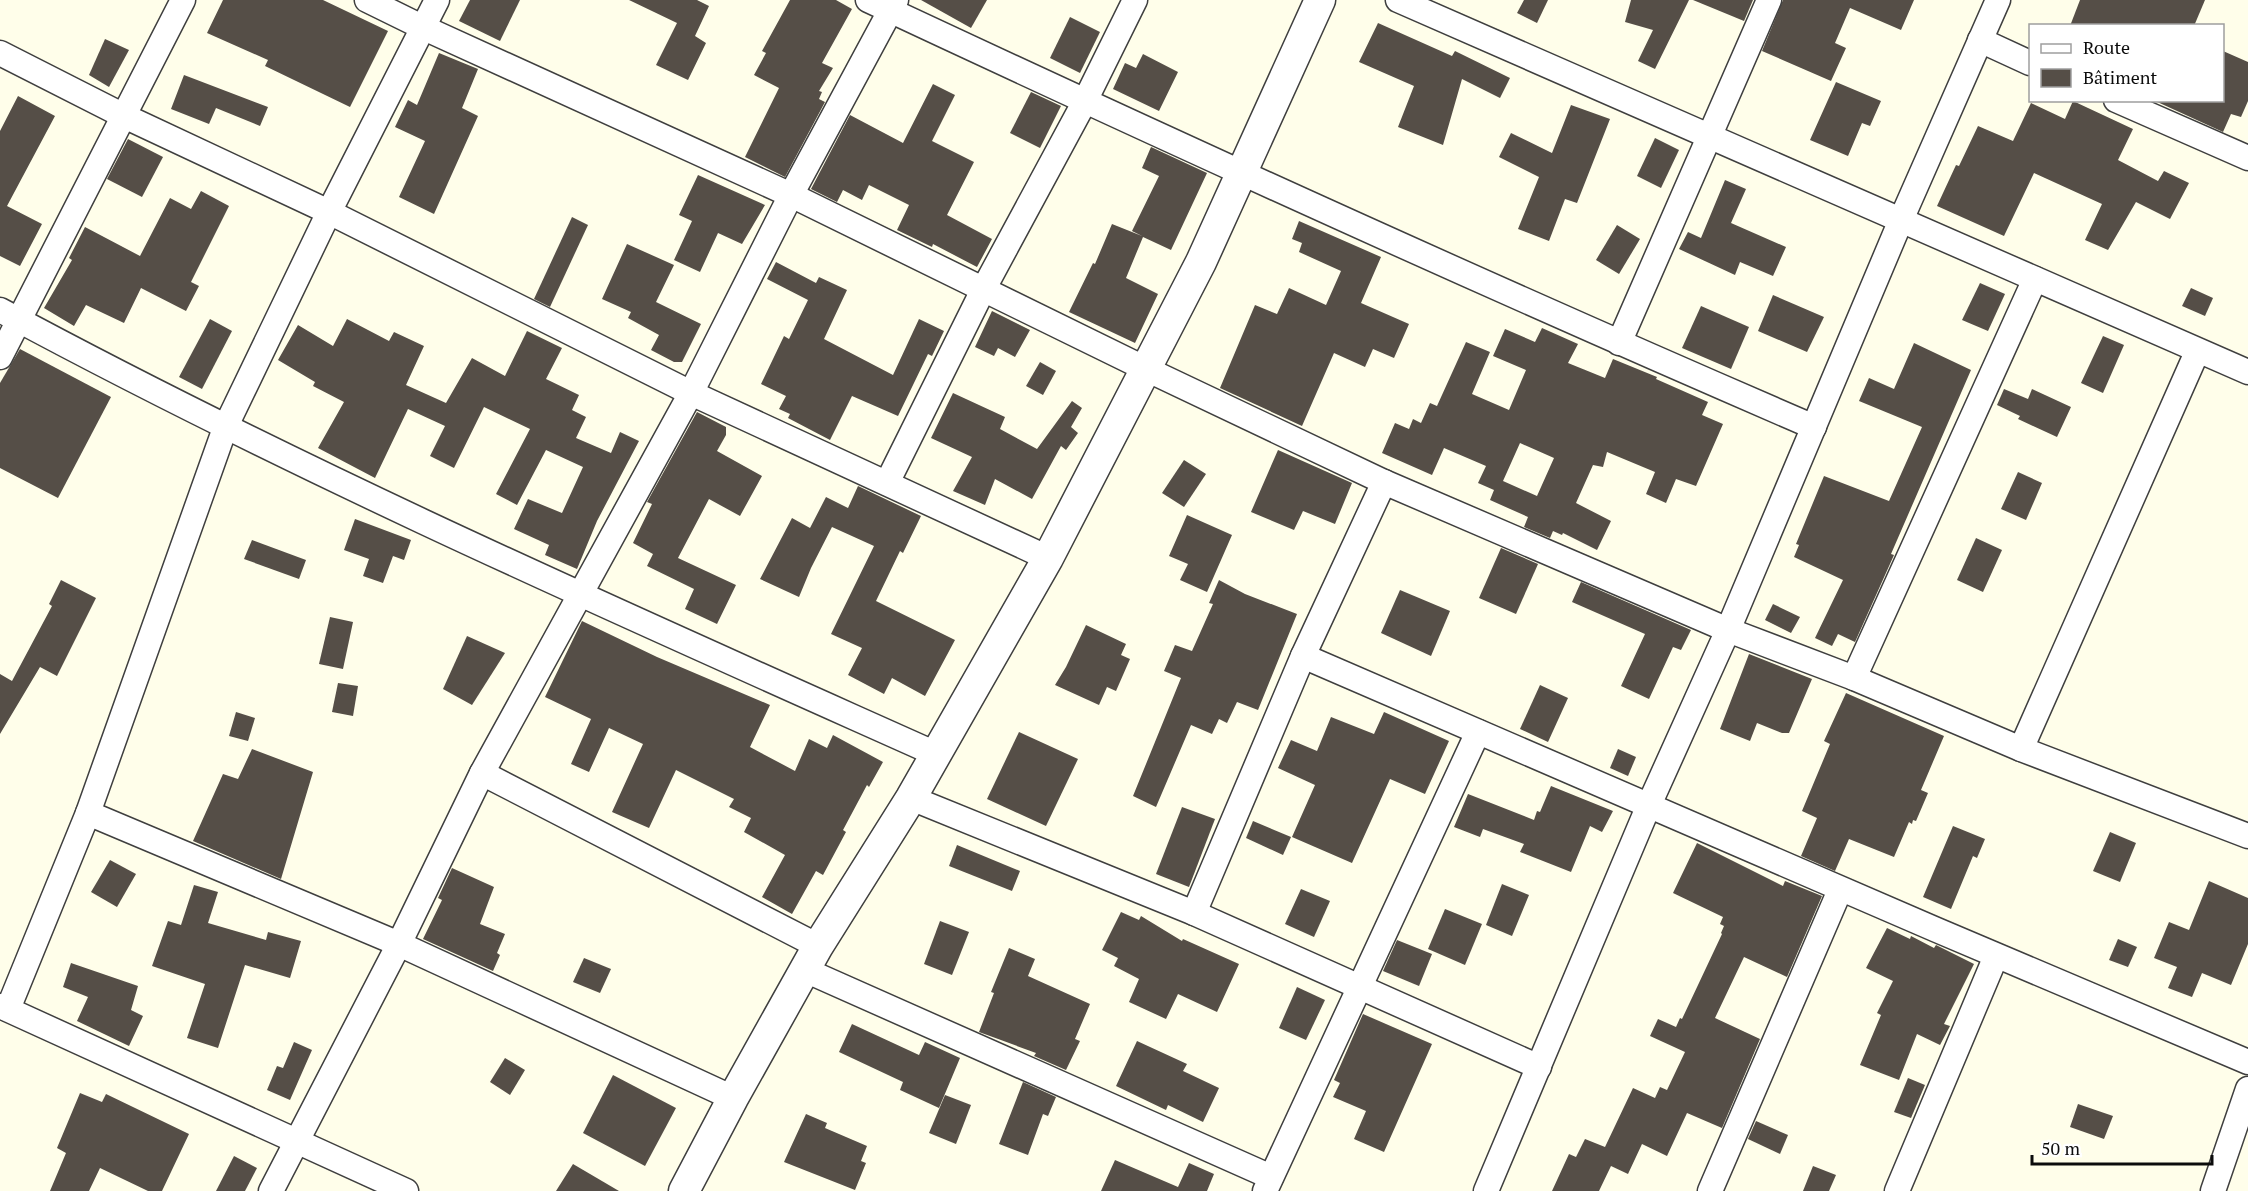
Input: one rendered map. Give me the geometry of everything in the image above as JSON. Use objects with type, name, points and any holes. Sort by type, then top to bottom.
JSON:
[{"type":"street","points":[[0,357],[9,315],[122,115],[183,0]]},
{"type":"street","points":[[367,0],[791,195],[1146,369],[1384,482],[1728,630],[2248,836]]},
{"type":"street","points":[[406,1191],[4,1007],[88,813],[225,428],[329,212],[437,0]]},
{"type":"street","points":[[868,0],[894,5],[1085,101],[1242,175],[1814,427]]},
{"type":"street","points":[[887,483],[983,290],[1085,101],[1135,0]]},
{"type":"street","points":[[684,1191],[733,1098],[812,958],[911,798],[1048,558],[1202,262],[1320,0]]},
{"type":"street","points":[[1398,0],[2248,372]]},
{"type":"street","points":[[1619,343],[1769,0]]},
{"type":"street","points":[[1486,1191],[1649,805],[1728,630],[1998,0]]},
{"type":"street","points":[[271,1191],[399,944],[482,773],[691,393],[791,195],[894,5]]},
{"type":"street","points":[[1980,40],[2029,62]]},
{"type":"street","points":[[0,53],[122,115],[329,212],[691,393],[1048,558]]},
{"type":"street","points":[[2121,102],[2248,158]]},
{"type":"street","points":[[1854,678],[2035,279]]},
{"type":"street","points":[[9,315],[225,428],[580,594],[936,754]]},
{"type":"street","points":[[2021,748],[2197,351]]},
{"type":"street","points":[[1194,913],[1303,656],[1384,482]]},
{"type":"street","points":[[1303,656],[1840,890],[2248,1062]]},
{"type":"street","points":[[482,773],[812,958],[1268,1184],[1478,732]]},
{"type":"street","points":[[911,798],[1194,913],[1539,1067]]},
{"type":"street","points":[[88,813],[399,944],[733,1098]]},
{"type":"street","points":[[1710,1191],[1840,890]]},
{"type":"street","points":[[1897,1191],[1996,956]]},
{"type":"street","points":[[2213,1191],[2248,1089]]},
{"type":"building","points":[[223,0],[323,0],[388,31],[350,107],[265,66],[268,60],[207,33]]},
{"type":"building","points":[[470,0],[520,0],[500,41],[459,21]]},
{"type":"building","points":[[629,0],[697,0],[709,6],[695,36],[706,43],[688,80],[656,65],[677,23]]},
{"type":"building","points":[[790,0],[836,0],[852,9],[822,63],[833,68],[819,91],[822,92],[819,99],[825,102],[785,177],[745,157],[779,88],[754,75],[766,53],[762,51]]},
{"type":"building","points":[[921,0],[987,0],[971,28]]},
{"type":"building","points":[[1524,0],[1548,0],[1537,23],[1517,13]]},
{"type":"building","points":[[1631,0],[1689,0],[1655,69],[1638,61],[1653,30],[1625,22]]},
{"type":"building","points":[[1693,0],[1753,0],[1744,21]]},
{"type":"building","points":[[1783,0],[1914,0],[1901,30],[1850,8],[1835,43],[1846,48],[1831,81],[1762,51]]},
{"type":"building","points":[[2080,0],[2205,0],[2195,24],[2071,24]]},
{"type":"building","points":[[1070,17],[1100,32],[1080,73],[1050,58]]},
{"type":"building","points":[[1378,23],[1452,56],[1455,51],[1510,78],[1500,98],[1462,79],[1443,145],[1398,127],[1414,86],[1359,62]]},
{"type":"building","points":[[105,39],[129,50],[109,87],[89,75]]},
{"type":"building","points":[[2224,51],[2248,62],[2248,101],[2241,117],[2231,114],[2223,132],[2157,102],[2224,102]]},
{"type":"building","points":[[439,53],[478,69],[462,108],[478,116],[434,214],[399,197],[425,141],[395,127],[408,100],[417,105]]},
{"type":"building","points":[[1143,54],[1178,72],[1159,111],[1113,89],[1125,63],[1136,68]]},
{"type":"building","points":[[184,75],[268,107],[260,126],[216,108],[209,124],[171,109]]},
{"type":"building","points":[[1836,82],[1881,101],[1870,126],[1862,123],[1848,156],[1810,140]]},
{"type":"building","points":[[933,84],[955,95],[932,141],[974,162],[947,215],[992,239],[977,267],[933,244],[932,247],[897,230],[909,205],[869,185],[862,200],[843,190],[837,202],[811,189],[850,115],[903,143]]},
{"type":"building","points":[[1031,92],[1061,106],[1040,148],[1010,133]]},
{"type":"building","points":[[18,96],[55,116],[7,206],[42,224],[20,266],[0,256],[0,131]]},
{"type":"building","points":[[2073,102],[2075,102],[2133,129],[2118,160],[2158,181],[2164,171],[2189,183],[2170,219],[2136,202],[2108,250],[2085,240],[2102,204],[2034,173],[2004,236],[1937,206],[1978,126],[2013,141],[2031,103],[2065,119]]},
{"type":"building","points":[[1571,105],[1610,119],[1577,203],[1565,199],[1549,241],[1518,229],[1539,177],[1499,157],[1511,133],[1552,153]]},
{"type":"building","points":[[1655,138],[1679,150],[1661,188],[1637,176]]},
{"type":"building","points":[[128,139],[163,157],[142,197],[107,179]]},
{"type":"building","points":[[1151,147],[1207,173],[1171,250],[1143,237],[1126,278],[1158,294],[1135,343],[1069,312],[1093,263],[1095,264],[1112,224],[1142,236],[1132,231],[1159,176],[1142,168]]},
{"type":"building","points":[[698,175],[765,205],[742,244],[718,233],[700,272],[674,260],[692,221],[679,215]]},
{"type":"building","points":[[1725,180],[1746,189],[1731,223],[1786,247],[1773,276],[1740,262],[1735,275],[1679,249],[1688,232],[1701,238]]},
{"type":"building","points":[[201,191],[229,206],[191,282],[199,286],[186,311],[141,288],[124,323],[86,305],[74,326],[44,308],[72,260],[69,258],[85,227],[140,256],[170,198],[191,209]]},
{"type":"building","points":[[572,217],[588,225],[550,307],[534,299]]},
{"type":"building","points":[[1299,221],[1381,257],[1361,303],[1409,324],[1394,358],[1373,349],[1365,367],[1334,353],[1302,426],[1220,388],[1255,305],[1277,314],[1289,288],[1326,305],[1341,271],[1299,252],[1302,243],[1292,239]]},
{"type":"building","points":[[1617,225],[1640,239],[1619,274],[1596,260]]},
{"type":"building","points":[[627,244],[674,265],[656,302],[701,324],[682,362],[674,362],[651,350],[659,335],[628,318],[631,312],[602,299]]},
{"type":"building","points":[[776,262],[816,283],[819,277],[847,290],[824,339],[893,375],[919,319],[944,331],[932,356],[928,354],[898,416],[852,396],[830,440],[788,418],[790,414],[779,409],[786,396],[761,384],[784,336],[789,339],[808,300],[767,279]]},
{"type":"building","points":[[1980,283],[2005,294],[1988,331],[1962,320]]},
{"type":"building","points":[[2191,288],[2213,298],[2205,316],[2182,306]]},
{"type":"building","points":[[1773,295],[1824,317],[1807,352],[1758,331]]},
{"type":"building","points":[[1701,306],[1749,327],[1731,369],[1682,348]]},
{"type":"building","points":[[992,311],[1030,330],[1015,357],[998,348],[994,356],[975,347]]},
{"type":"building","points":[[210,319],[232,331],[202,389],[179,377]]},
{"type":"building","points":[[347,319],[389,341],[394,332],[424,346],[406,385],[446,403],[472,358],[505,376],[527,331],[562,348],[546,379],[579,395],[572,410],[586,417],[576,438],[611,453],[620,432],[639,441],[597,521],[577,569],[545,555],[549,545],[514,529],[528,499],[562,513],[583,467],[546,450],[517,505],[496,494],[530,429],[484,407],[454,468],[430,456],[445,426],[408,409],[375,478],[318,448],[344,402],[313,386],[315,382],[278,360],[298,325],[333,346]]},
{"type":"building","points":[[1542,328],[1578,344],[1568,363],[1605,378],[1613,359],[1657,377],[1656,379],[1708,402],[1702,415],[1723,424],[1696,486],[1676,479],[1666,503],[1646,494],[1655,472],[1607,452],[1603,467],[1593,465],[1576,503],[1611,521],[1597,550],[1563,533],[1562,535],[1553,531],[1550,538],[1524,527],[1528,517],[1490,500],[1494,490],[1478,483],[1486,466],[1444,448],[1432,475],[1382,453],[1395,423],[1409,429],[1413,419],[1421,423],[1430,403],[1437,406],[1466,342],[1490,352],[1472,394],[1509,410],[1526,370],[1493,356],[1505,329],[1535,342]],"holes":[[[1520,443],[1554,458],[1537,496],[1503,481]]]},
{"type":"building","points":[[2103,336],[2124,345],[2103,393],[2081,383]]},
{"type":"building","points":[[1914,343],[1971,370],[1855,642],[1838,634],[1832,646],[1815,638],[1843,580],[1794,557],[1799,545],[1796,544],[1824,476],[1889,501],[1922,427],[1859,401],[1869,378],[1894,389]]},
{"type":"building","points":[[20,349],[111,397],[58,498],[0,468],[0,383]]},
{"type":"building","points":[[1040,362],[1056,371],[1043,395],[1026,386]]},
{"type":"building","points":[[2004,389],[2028,399],[2032,389],[2071,407],[2057,437],[2018,419],[2020,416],[1997,405]]},
{"type":"building","points":[[953,393],[1005,417],[1000,429],[1037,449],[1072,401],[1082,408],[1071,427],[1078,433],[1066,450],[1061,446],[1032,499],[995,479],[985,505],[953,491],[972,457],[931,438]]},
{"type":"building","points":[[697,412],[726,427],[726,435],[717,451],[762,476],[740,516],[709,499],[678,558],[736,585],[717,624],[685,609],[694,589],[647,566],[653,554],[633,543],[652,504],[647,502]]},
{"type":"building","points":[[1278,450],[1352,483],[1335,524],[1303,511],[1294,530],[1251,512]]},
{"type":"building","points":[[1184,460],[1206,474],[1184,507],[1162,493]]},
{"type":"building","points":[[2018,472],[2042,483],[2026,520],[2001,509]]},
{"type":"building","points":[[858,486],[921,516],[903,553],[900,551],[876,601],[955,640],[925,696],[892,678],[884,694],[848,675],[862,648],[831,634],[874,546],[832,527],[799,597],[760,579],[792,518],[810,528],[826,497],[848,508]]},
{"type":"building","points":[[1187,515],[1232,535],[1207,592],[1180,580],[1188,564],[1169,556]]},
{"type":"building","points":[[355,519],[411,540],[404,560],[393,556],[383,583],[363,576],[369,559],[344,550]]},
{"type":"building","points":[[1976,538],[2002,550],[1983,592],[1957,580]]},
{"type":"building","points":[[252,540],[306,560],[299,579],[244,559]]},
{"type":"building","points":[[1501,548],[1538,564],[1516,614],[1479,598]]},
{"type":"building","points":[[61,580],[96,598],[57,676],[40,667],[0,734],[0,674],[12,681],[52,606],[49,604]]},
{"type":"building","points":[[1219,580],[1245,594],[1297,614],[1258,710],[1237,702],[1227,723],[1219,719],[1212,734],[1191,725],[1156,807],[1133,796],[1181,678],[1164,671],[1175,645],[1192,651],[1213,604],[1209,603]]},
{"type":"building","points":[[1581,582],[1691,630],[1681,650],[1673,647],[1649,699],[1621,686],[1645,634],[1572,602]]},
{"type":"building","points":[[1400,590],[1450,611],[1431,656],[1381,633]]},
{"type":"building","points":[[1773,604],[1800,617],[1791,633],[1765,620]]},
{"type":"building","points":[[330,617],[353,622],[343,669],[319,664]]},
{"type":"building","points":[[582,621],[657,657],[770,705],[750,747],[795,771],[809,739],[827,748],[833,735],[883,762],[869,787],[867,785],[843,830],[846,832],[823,875],[816,871],[792,914],[762,897],[785,855],[744,832],[751,818],[729,807],[734,799],[676,770],[649,828],[612,812],[643,744],[609,728],[589,772],[571,764],[591,719],[545,697]]},
{"type":"building","points":[[1086,625],[1126,644],[1121,655],[1130,659],[1116,691],[1107,687],[1099,705],[1055,685]]},
{"type":"building","points":[[467,636],[505,653],[472,705],[443,689]]},
{"type":"building","points":[[1749,654],[1812,679],[1789,733],[1782,733],[1757,723],[1750,741],[1720,729]]},
{"type":"building","points":[[338,683],[358,686],[353,716],[332,712]]},
{"type":"building","points":[[1540,685],[1568,698],[1548,742],[1520,729]]},
{"type":"building","points":[[1846,693],[1944,736],[1921,790],[1928,793],[1916,821],[1913,820],[1912,824],[1909,822],[1894,857],[1849,839],[1835,871],[1801,856],[1817,818],[1802,811],[1830,744],[1824,741]]},
{"type":"building","points":[[236,712],[255,718],[248,741],[229,736]]},
{"type":"building","points":[[1384,712],[1449,741],[1425,794],[1390,779],[1352,863],[1292,837],[1315,785],[1278,768],[1291,740],[1317,751],[1331,717],[1374,734]]},
{"type":"building","points":[[1019,732],[1078,759],[1046,826],[987,799]]},
{"type":"building","points":[[252,749],[313,772],[281,879],[193,841],[223,774],[238,779]]},
{"type":"building","points":[[1618,749],[1636,757],[1628,776],[1610,768]]},
{"type":"building","points":[[1551,786],[1613,811],[1602,832],[1590,826],[1571,872],[1520,852],[1524,844],[1483,829],[1480,837],[1454,827],[1468,794],[1534,820]]},
{"type":"building","points":[[1182,807],[1215,819],[1189,887],[1156,874]]},
{"type":"building","points":[[1253,821],[1291,837],[1283,855],[1246,838]]},
{"type":"building","points":[[1953,826],[1985,839],[1977,858],[1973,856],[1951,909],[1923,897]]},
{"type":"building","points":[[2110,832],[2136,843],[2120,882],[2093,871]]},
{"type":"building","points":[[1697,843],[1783,886],[1785,881],[1822,896],[1787,977],[1744,957],[1715,1018],[1760,1039],[1722,1128],[1687,1113],[1667,1156],[1642,1144],[1628,1174],[1611,1166],[1599,1191],[1552,1191],[1569,1154],[1576,1157],[1585,1139],[1605,1147],[1633,1088],[1655,1098],[1660,1087],[1667,1090],[1685,1052],[1650,1036],[1658,1019],[1676,1027],[1680,1018],[1682,1019],[1724,926],[1720,924],[1723,917],[1673,893]]},
{"type":"building","points":[[957,845],[1020,871],[1012,891],[949,866]]},
{"type":"building","points":[[110,860],[136,874],[117,907],[91,892]]},
{"type":"building","points":[[452,868],[494,887],[480,924],[505,934],[493,971],[423,939],[442,900],[438,898]]},
{"type":"building","points":[[2209,881],[2248,898],[2248,944],[2231,985],[2202,973],[2192,997],[2168,988],[2177,967],[2154,958],[2169,922],[2189,930]]},
{"type":"building","points":[[1502,884],[1529,895],[1512,936],[1486,925]]},
{"type":"building","points":[[194,885],[218,892],[208,923],[266,940],[268,932],[301,941],[290,978],[245,965],[218,1048],[187,1038],[205,984],[152,966],[168,921],[181,925]]},
{"type":"building","points":[[1301,889],[1330,901],[1314,937],[1285,924]]},
{"type":"building","points":[[1445,909],[1482,924],[1465,965],[1428,949]]},
{"type":"building","points":[[1121,912],[1139,920],[1141,916],[1182,941],[1183,939],[1239,964],[1217,1012],[1178,994],[1166,1019],[1129,1002],[1139,979],[1114,966],[1118,958],[1102,950]]},
{"type":"building","points":[[940,921],[969,932],[952,975],[924,964]]},
{"type":"building","points":[[1887,928],[1910,939],[1911,936],[1934,948],[1936,945],[1974,964],[1944,1024],[1950,1026],[1940,1045],[1917,1034],[1899,1080],[1860,1065],[1881,1015],[1877,1013],[1893,981],[1866,968]]},
{"type":"building","points":[[2118,939],[2137,947],[2128,967],[2109,960]]},
{"type":"building","points":[[1397,940],[1432,954],[1419,986],[1383,971]]},
{"type":"building","points":[[1009,948],[1035,959],[1028,976],[1090,1004],[1075,1039],[1080,1041],[1066,1070],[1034,1056],[1036,1053],[979,1032],[994,993],[991,992]]},
{"type":"building","points":[[584,958],[611,969],[600,993],[573,982]]},
{"type":"building","points":[[71,963],[138,986],[131,1010],[143,1016],[129,1046],[77,1021],[88,997],[63,987]]},
{"type":"building","points":[[1297,987],[1325,1000],[1306,1040],[1279,1028]]},
{"type":"building","points":[[1363,1014],[1432,1044],[1384,1152],[1354,1139],[1366,1111],[1333,1097],[1340,1083],[1334,1080]]},
{"type":"building","points":[[852,1024],[919,1055],[925,1042],[960,1058],[939,1108],[900,1090],[903,1082],[839,1052]]},
{"type":"building","points":[[1137,1041],[1187,1064],[1183,1071],[1219,1088],[1203,1122],[1168,1105],[1166,1110],[1116,1086]]},
{"type":"building","points":[[294,1042],[312,1050],[290,1100],[267,1090],[277,1066],[283,1068]]},
{"type":"building","points":[[505,1058],[525,1070],[510,1095],[490,1082]]},
{"type":"building","points":[[613,1075],[676,1108],[645,1166],[583,1133]]},
{"type":"building","points":[[1908,1078],[1925,1085],[1911,1118],[1894,1112]]},
{"type":"building","points":[[1023,1082],[1056,1097],[1048,1116],[1043,1114],[1028,1155],[999,1144]]},
{"type":"building","points":[[80,1093],[102,1102],[106,1094],[189,1134],[162,1191],[148,1191],[100,1168],[89,1191],[50,1191],[66,1153],[57,1148]]},
{"type":"building","points":[[945,1095],[971,1105],[956,1144],[929,1133]]},
{"type":"building","points":[[2078,1104],[2113,1116],[2104,1139],[2070,1127]]},
{"type":"building","points":[[806,1114],[827,1123],[825,1128],[867,1146],[861,1161],[866,1163],[855,1190],[784,1162]]},
{"type":"building","points":[[1756,1121],[1788,1135],[1780,1154],[1748,1139]]},
{"type":"building","points":[[234,1156],[257,1168],[245,1191],[216,1191]]},
{"type":"building","points":[[1115,1160],[1178,1187],[1189,1163],[1214,1174],[1207,1191],[1101,1191]]},
{"type":"building","points":[[573,1164],[619,1191],[556,1191]]},
{"type":"building","points":[[1813,1166],[1836,1175],[1829,1191],[1803,1191]]}]
